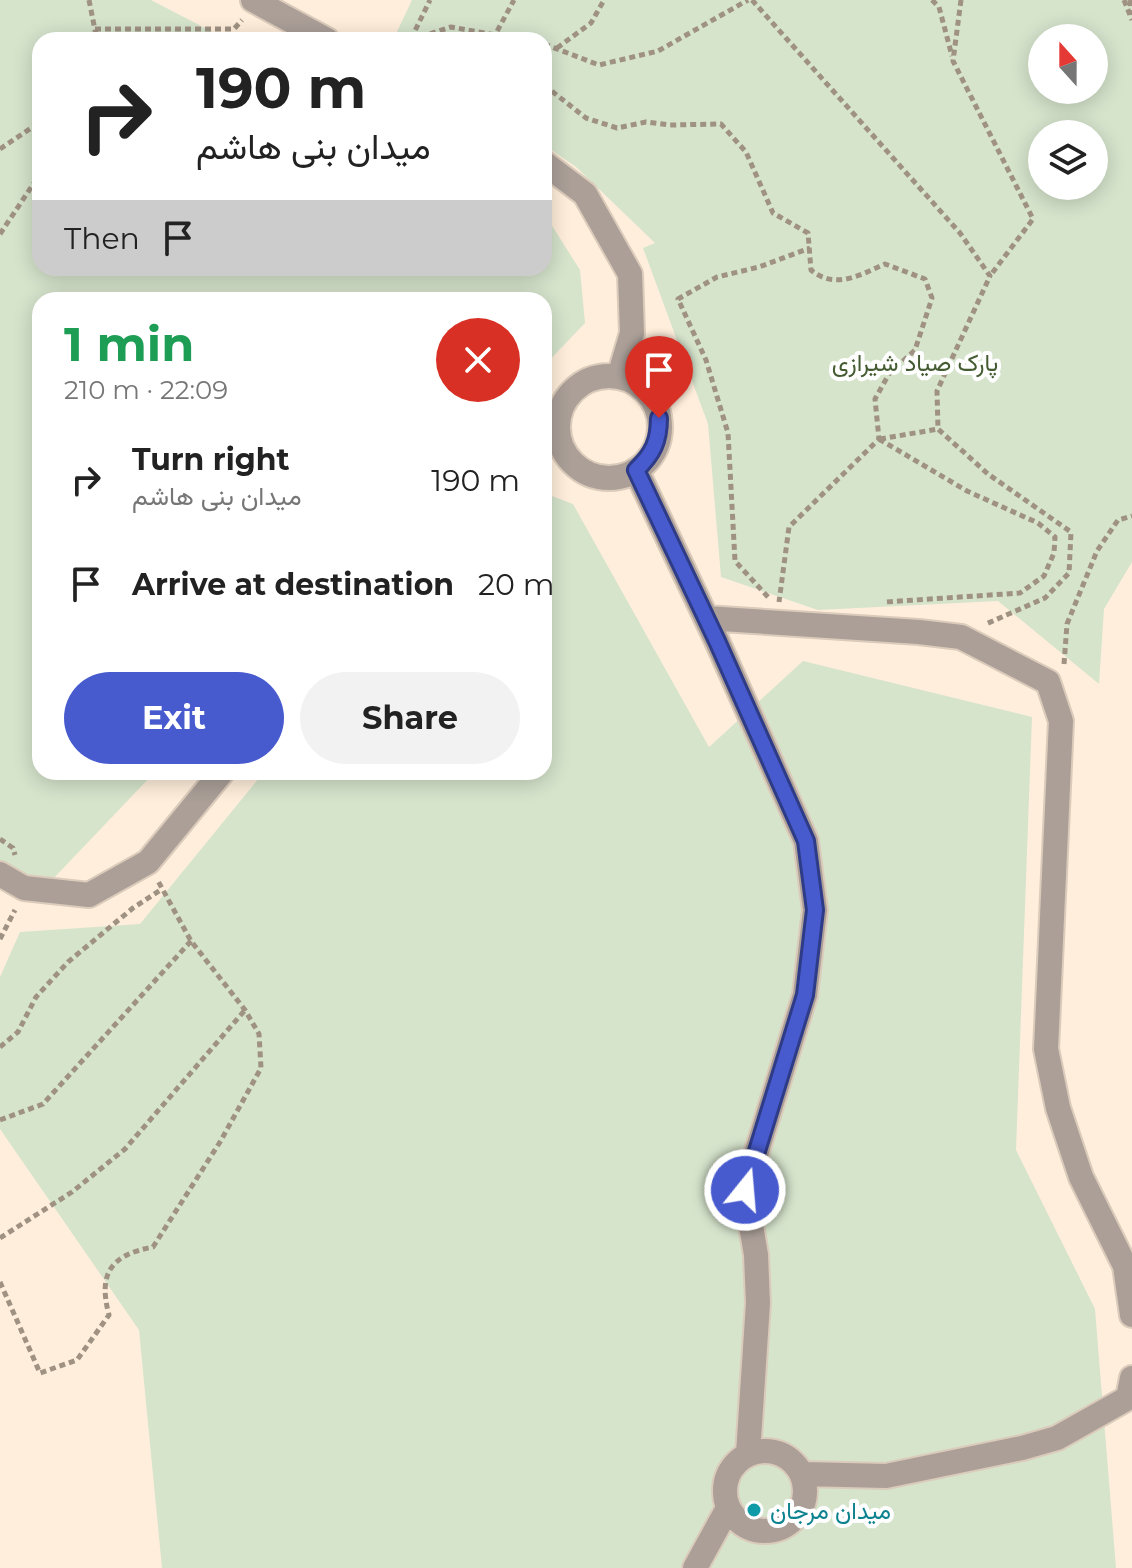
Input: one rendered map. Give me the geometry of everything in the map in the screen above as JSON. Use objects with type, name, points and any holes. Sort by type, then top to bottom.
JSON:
[{"type":"street","points":[[256,2],[312,32]]},
{"type":"street","points":[[552,169],[585,194],[630,274],[632,333],[619,377]]},
{"type":"street","points":[[552,417],[581,384],[600,377],[619,377],[638,385],[652,399],[659,418],[659,438],[650,456],[636,470],[617,477],[597,477],[579,469],[565,454],[552,421]]},
{"type":"street","points":[[636,470],[806,841],[815,910],[805,995],[745,1190],[756,1255],[758,1303],[748,1454]]},
{"type":"street","points":[[706,618],[961,637],[1048,682],[1061,721],[1046,1049],[1058,1108],[1081,1177],[1125,1266],[1132,1315]]},
{"type":"street","points":[[0,874],[24,888],[89,895],[148,862],[215,780]]},
{"type":"street","points":[[803,1474],[886,1476],[1022,1448],[1057,1438],[1131,1392]]},
{"type":"street","points":[[764,1450],[780,1453],[794,1461],[803,1474],[807,1490],[804,1505],[795,1519],[782,1528],[767,1532],[751,1529],[737,1521],[728,1508],[724,1492],[727,1477],[735,1463],[748,1454],[764,1450]]},
{"type":"street","points":[[694,1566],[728,1508]]},
{"type":"path","points":[[89,0],[96,32]]},
{"type":"path","points":[[415,32],[430,0]]},
{"type":"path","points":[[499,32],[514,0]]},
{"type":"path","points":[[556,49],[591,23],[604,0]]},
{"type":"path","points":[[552,47],[599,65],[658,51],[750,0],[960,233],[990,276]]},
{"type":"path","points":[[932,0],[939,7],[953,61],[1033,219],[990,276],[937,391],[938,429],[988,474],[1071,532],[1069,573],[1045,598],[961,637]]},
{"type":"path","points":[[953,61],[961,0]]},
{"type":"path","points":[[1124,0],[1132,20]]},
{"type":"path","points":[[1130,0],[1132,20]]},
{"type":"path","points":[[95,29],[234,29],[256,2]]},
{"type":"path","points":[[436,32],[451,27],[471,32]]},
{"type":"path","points":[[552,91],[586,118],[617,128],[646,122],[721,124],[746,152],[773,213],[808,233],[811,270],[822,279],[849,279],[885,264],[925,279],[932,298],[915,350],[889,374],[875,399],[879,439]]},
{"type":"path","points":[[0,149],[32,127]]},
{"type":"path","points":[[0,234],[32,186]]},
{"type":"path","points":[[810,248],[759,267],[717,277],[678,299],[706,360],[728,433],[735,561],[778,608],[789,527],[879,439],[938,429]]},
{"type":"path","points":[[879,439],[967,491],[1038,523],[1055,537],[1054,553],[1044,576],[1020,593],[883,602]]},
{"type":"path","points":[[1064,665],[1067,624],[1097,551],[1118,520],[1132,516]]},
{"type":"path","points":[[0,1282],[40,1373],[77,1360],[109,1315],[103,1292],[110,1268],[132,1251],[153,1247],[220,1142],[261,1068],[259,1034],[245,1010],[191,941],[148,862]]},
{"type":"path","points":[[0,939],[24,888]]},
{"type":"path","points":[[0,1047],[18,1032],[36,997],[68,962],[133,908],[162,889]]},
{"type":"path","points":[[0,1120],[43,1104],[191,941]]},
{"type":"path","points":[[0,1238],[72,1192],[125,1149],[245,1010]]},
{"type":"green space","points":[[0,0],[151,0],[213,32],[32,32],[32,276],[552,276],[552,226],[580,270],[585,323],[552,358],[552,292],[32,292],[32,780],[147,780],[51,881],[28,883],[0,864]]},
{"type":"green space","name":"پارک صیاد شیرازی","points":[[412,0],[1132,0],[1132,562],[1104,609],[1099,684],[998,601],[818,610],[721,577],[708,424],[643,248],[655,243],[576,167],[552,150],[552,32],[397,32]]},
{"type":"green space","points":[[552,496],[573,504],[709,747],[803,661],[1032,717],[1016,1150],[1095,1309],[1116,1568],[162,1568],[139,1330],[0,1129],[0,977],[20,932],[140,924],[257,780],[552,780]]},
{"type":"place","name":"میدان مرجان","points":[[754,1510]]},
{"type":"route","points":[[659,418],[659,438],[650,456],[636,470],[717,641],[806,841],[815,910],[805,995],[745,1190]]}]
